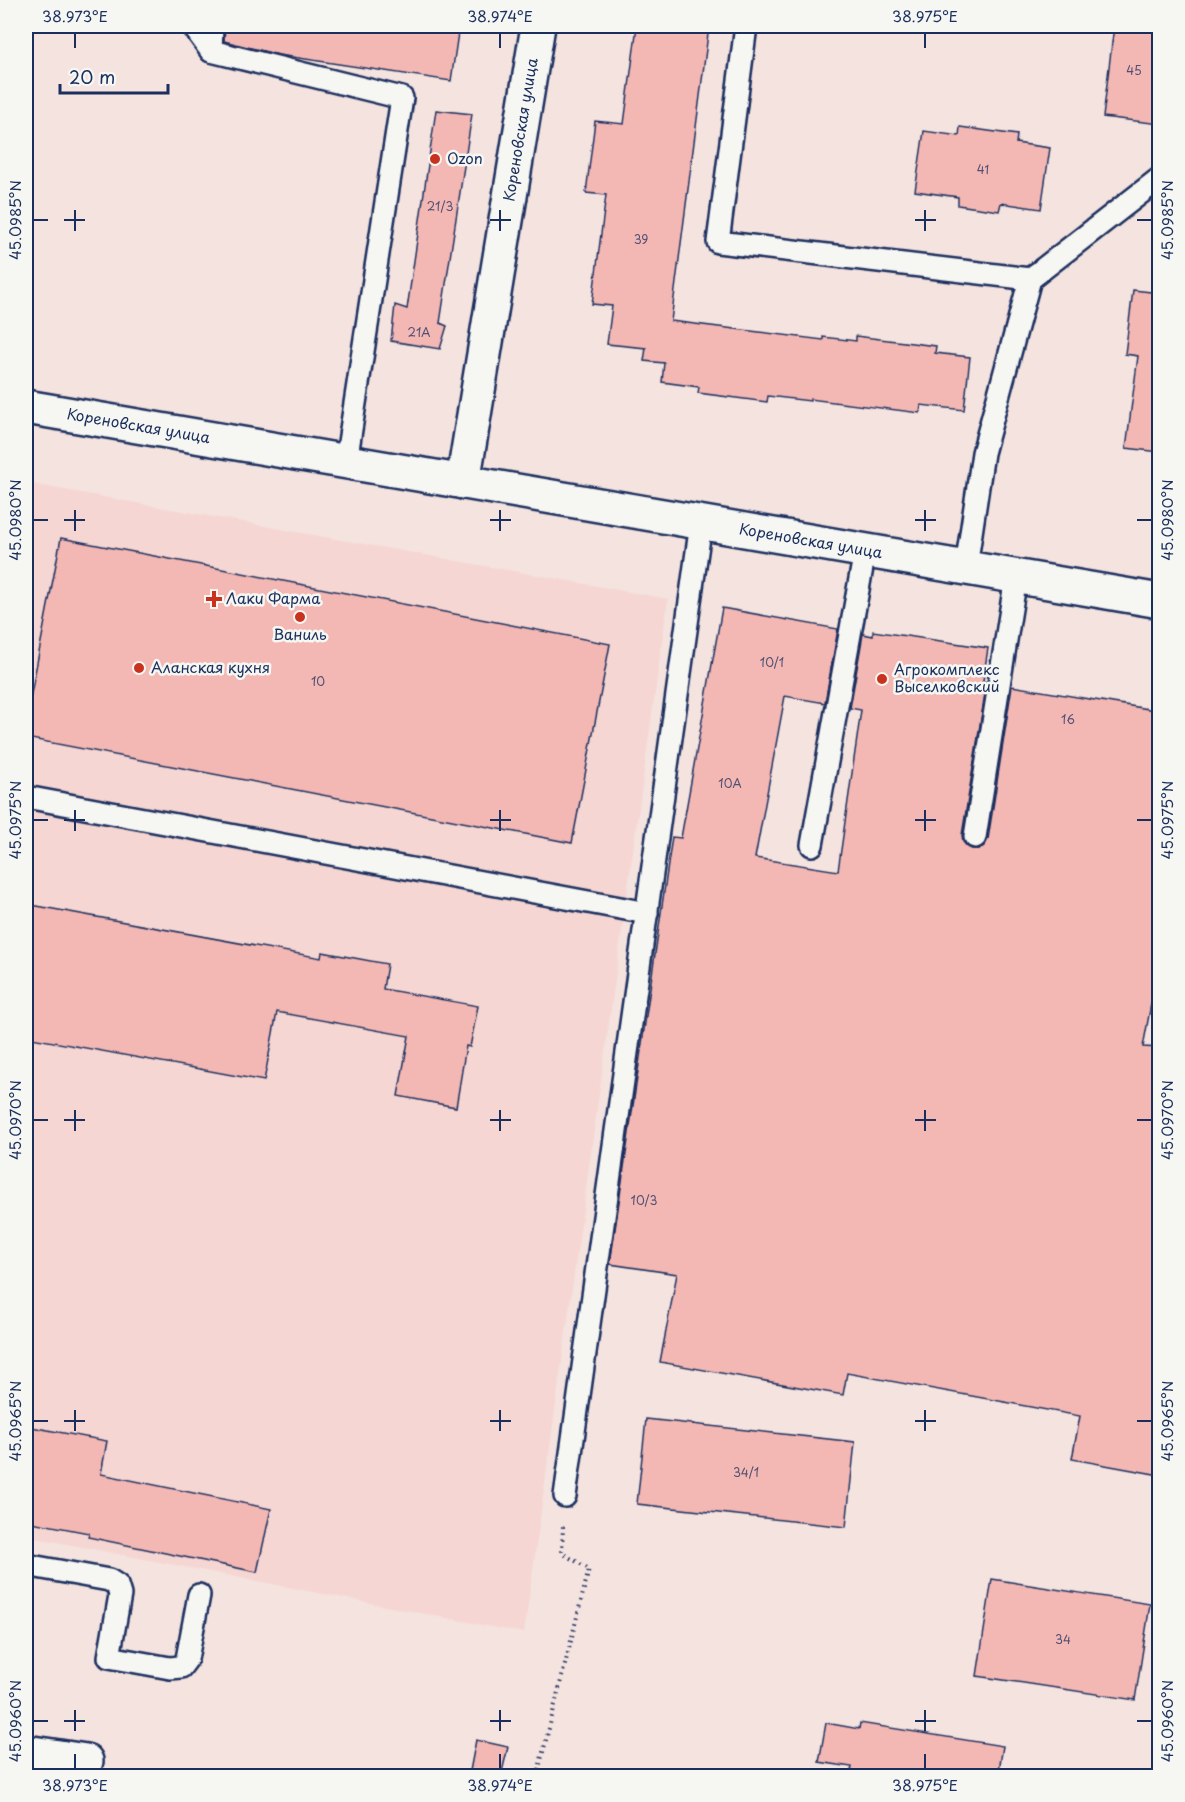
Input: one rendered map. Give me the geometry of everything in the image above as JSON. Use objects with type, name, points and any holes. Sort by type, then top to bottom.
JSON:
[{"type":"street","name":"Кореновская улица","points":[[463,482],[538,26]]},
{"type":"street","name":"Кореновская улица","points":[[26,407],[1160,601]]},
{"type":"street","points":[[26,1752],[86,1761]]},
{"type":"lane","points":[[194,26],[211,51],[402,98],[346,462]]},
{"type":"lane","points":[[211,51],[212,26]]},
{"type":"lane","points":[[746,26],[718,242],[1029,279]]},
{"type":"lane","points":[[966,567],[983,453],[1029,279],[1160,178]]},
{"type":"lane","points":[[565,1496],[701,523]]},
{"type":"lane","points":[[812,845],[865,551]]},
{"type":"lane","points":[[975,837],[1016,577]]},
{"type":"lane","points":[[26,796],[647,913]]},
{"type":"lane","points":[[26,1565],[110,1580],[117,1585],[120,1595],[109,1657],[170,1668],[181,1667],[187,1659],[199,1595]]},
{"type":"path","points":[[537,1776],[589,1569],[562,1553],[565,1496]]},
{"type":"shaded area","points":[[26,483],[668,599],[524,1633],[26,1536]]},
{"type":"building","points":[[225,26],[459,26],[451,81],[279,55],[224,41]]},
{"type":"building","points":[[637,26],[709,26],[671,321],[823,340],[823,337],[856,341],[856,336],[936,346],[935,353],[970,357],[964,410],[921,405],[920,413],[810,399],[810,401],[768,396],[767,402],[698,393],[699,387],[662,382],[664,363],[644,361],[646,348],[607,344],[612,306],[592,304],[606,195],[586,193],[595,121],[624,124]]},
{"type":"building","points":[[1114,26],[1160,26],[1160,124],[1103,117]]},
{"type":"building","points":[[436,110],[472,114],[440,323],[447,326],[440,349],[391,341],[395,305],[407,309]]},
{"type":"building","points":[[960,127],[1017,135],[1016,143],[1050,148],[1041,209],[1001,203],[999,211],[958,205],[958,197],[915,191],[924,131],[959,136]]},
{"type":"building","points":[[1133,290],[1160,293],[1160,452],[1126,448],[1138,356],[1125,354]]},
{"type":"building","points":[[61,538],[610,644],[572,843],[26,738],[26,720]]},
{"type":"building","points":[[722,608],[838,629],[825,703],[785,696],[755,858],[838,871],[861,710],[850,708],[863,634],[873,636],[873,631],[988,648],[983,681],[987,682],[962,835],[963,842],[972,849],[980,849],[988,839],[1012,686],[1160,711],[1160,956],[1143,1047],[1160,1048],[1160,1475],[1072,1459],[1080,1416],[847,1373],[843,1395],[660,1362],[677,1274],[610,1264],[672,837],[681,838]]},
{"type":"building","points":[[26,904],[321,958],[322,952],[387,964],[383,989],[478,1006],[470,1047],[466,1046],[456,1107],[398,1096],[409,1036],[277,1012],[264,1081],[26,1037]]},
{"type":"building","points":[[646,1419],[855,1442],[846,1527],[637,1504]]},
{"type":"building","points":[[26,1426],[107,1441],[101,1474],[271,1509],[257,1572],[88,1537],[89,1533],[26,1521]]},
{"type":"building","points":[[992,1579],[1150,1604],[1135,1700],[977,1676]]},
{"type":"building","points":[[826,1723],[859,1729],[860,1723],[1003,1746],[998,1776],[882,1776],[851,1771],[852,1767],[819,1762]]},
{"type":"building","points":[[476,1740],[508,1747],[501,1776],[469,1776]]},
{"type":"place","name":"Ozon","points":[[435,159]]},
{"type":"place","name":"Лаки Фарма","points":[[214,599]]},
{"type":"place","name":"Ваниль","points":[[300,617]]},
{"type":"place","name":"Аланская кухня","points":[[139,668]]},
{"type":"place","name":"Агрокомплекс Выселковский","points":[[882,679]]}]
